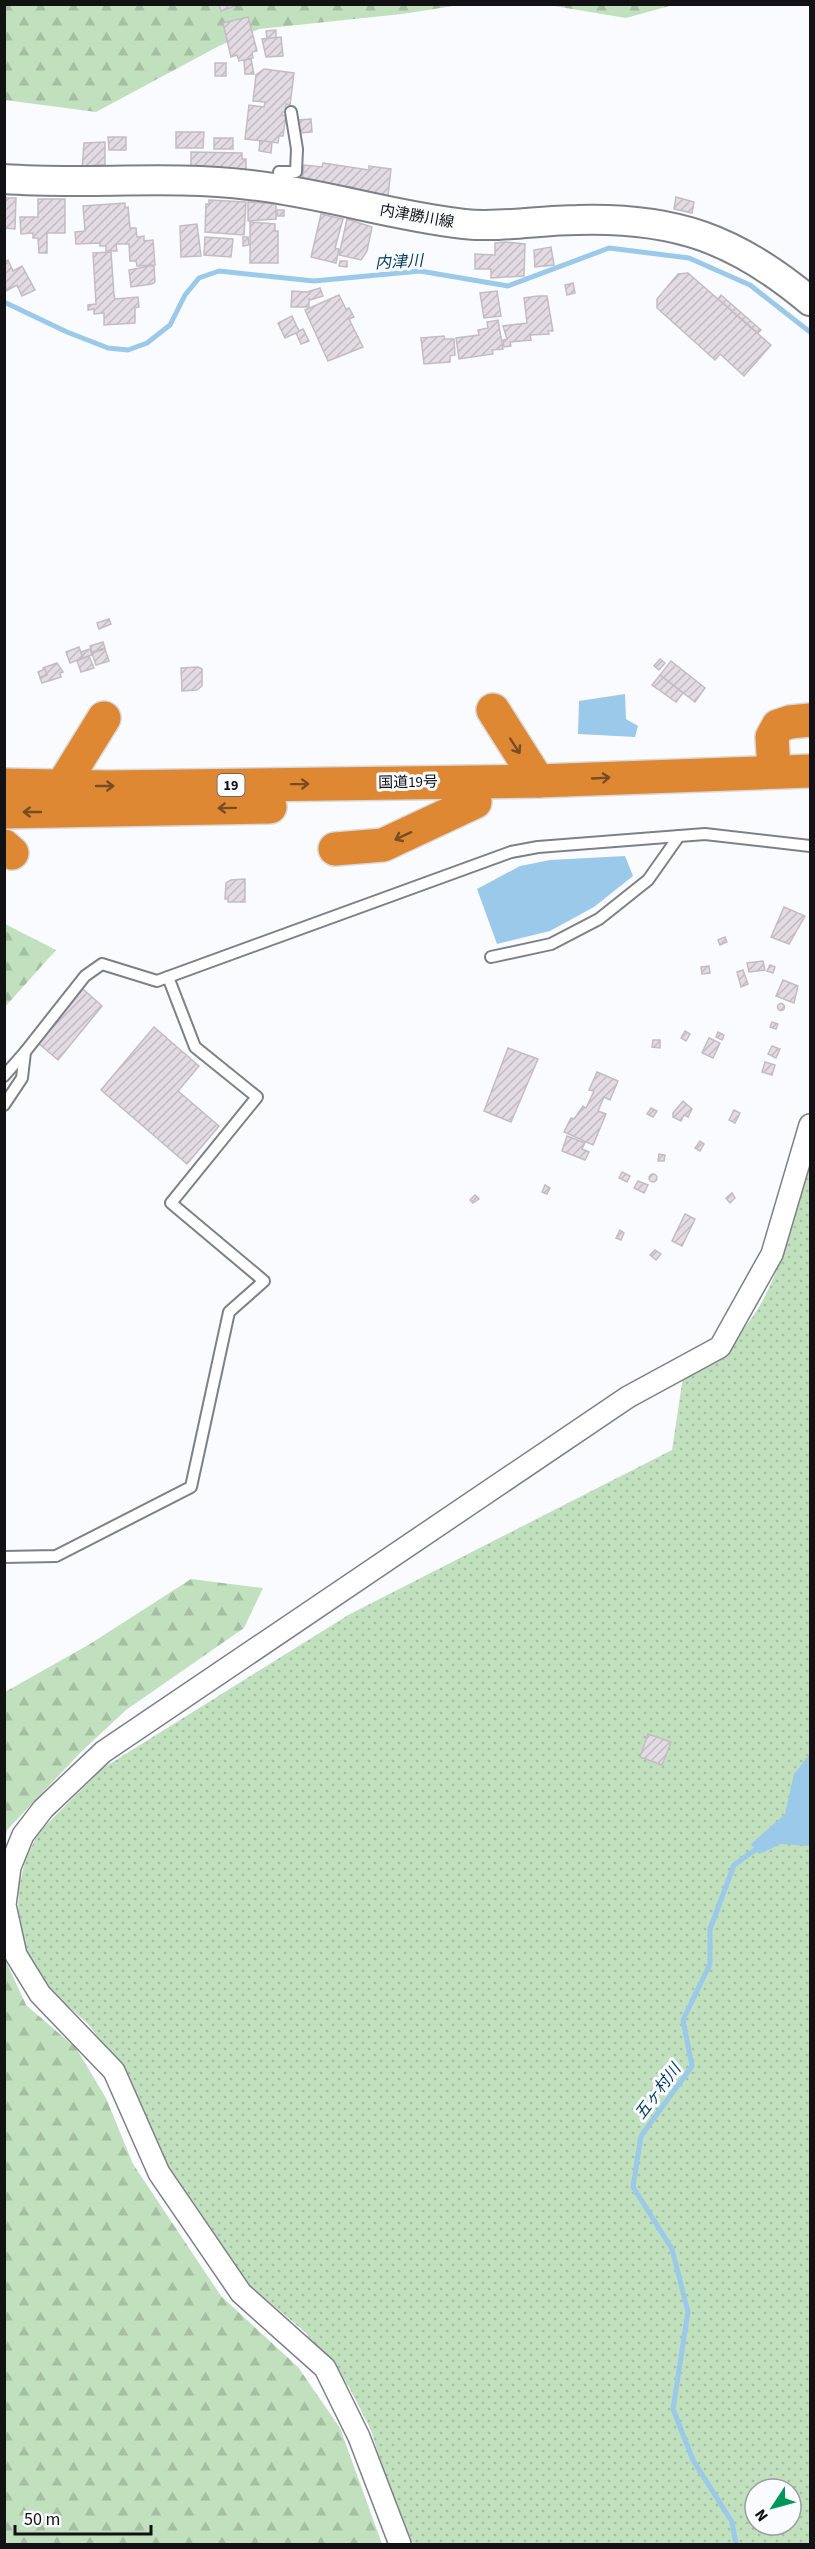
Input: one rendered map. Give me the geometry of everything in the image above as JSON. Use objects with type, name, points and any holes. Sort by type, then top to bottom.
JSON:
[{"type":"highway","points":[[493,710],[538,781]]},
{"type":"highway","points":[[62,786],[104,718]]},
{"type":"highway","points":[[774,771],[772,737],[778,726],[810,720]]},
{"type":"highway","name":"国道19号","points":[[4,785],[538,781],[810,771]]},
{"type":"highway","name":"国道19号","points":[[4,812],[810,794]]},
{"type":"highway","points":[[335,849],[383,845],[475,802]]},
{"type":"main road","name":"内津勝川線","points":[[4,179],[250,185],[436,221],[483,226],[577,220],[636,220],[678,227],[741,251],[776,272],[810,301]]},
{"type":"street","points":[[400,2544],[359,2436],[325,2368],[241,2293],[159,2173],[114,2071],[40,1994],[15,1955],[5,1905],[10,1867],[23,1834],[43,1809],[103,1752],[628,1397],[720,1347],[772,1254],[810,1125]]},
{"type":"lane","points":[[281,191],[279,172],[296,172],[297,149],[291,112]]},
{"type":"lane","points":[[4,1076],[85,976],[102,964],[157,981],[511,852],[538,847],[705,834],[810,846]]},
{"type":"lane","points":[[491,957],[551,944],[599,919],[648,880],[679,836]]},
{"type":"lane","points":[[4,1557],[56,1556],[191,1487],[229,1311],[264,1281],[171,1203],[257,1097],[195,1047],[168,977]]},
{"type":"lane","points":[[4,1105],[22,1077],[25,1052]]},
{"type":"green space","points":[[673,4],[626,18],[548,5]]},
{"type":"green space","points":[[5,5],[460,5],[402,14],[259,29],[219,46],[96,112],[5,100]]},
{"type":"green space","points":[[5,924],[56,950],[4,1007]]},
{"type":"green space","points":[[810,1156],[810,2544],[413,2544],[388,2487],[371,2430],[349,2387],[305,2332],[238,2276],[159,2156],[117,2062],[88,2024],[45,1985],[29,1956],[18,1911],[19,1887],[25,1861],[38,1833],[103,1768],[350,1614],[672,1450],[683,1377],[728,1345],[755,1313],[767,1293],[792,1225]]},
{"type":"green space","points":[[191,1579],[263,1588],[244,1628],[126,1710],[81,1752],[7,1830],[5,1840],[5,1692],[90,1644]]},
{"type":"green space","points":[[4,1957],[26,2005],[76,2048],[106,2098],[133,2164],[221,2296],[298,2367],[340,2428],[382,2544],[5,2544]]},
{"type":"water","points":[[625,694],[626,719],[638,726],[635,737],[578,734],[579,701]]},
{"type":"water","points":[[625,856],[633,876],[594,907],[550,931],[497,944],[477,889],[520,866],[550,860]]},
{"type":"water","points":[[810,1754],[810,1846],[781,1844],[759,1854],[751,1844],[785,1814],[794,1774]]},
{"type":"building","points":[[219,4],[235,4],[235,6],[221,11]]},
{"type":"building","points":[[248,17],[257,51],[252,52],[253,58],[239,61],[237,55],[231,57],[223,23]]},
{"type":"building","points":[[276,30],[276,38],[267,39],[266,31]]},
{"type":"building","points":[[281,37],[283,56],[266,57],[262,39]]},
{"type":"building","points":[[251,59],[254,74],[245,74],[244,60]]},
{"type":"building","points":[[215,63],[226,63],[226,76],[215,76]]},
{"type":"building","points":[[264,69],[294,73],[290,105],[286,104],[285,112],[282,112],[282,115],[286,116],[283,136],[279,136],[278,143],[245,139],[249,105],[264,107],[265,102],[253,101],[256,75]]},
{"type":"building","points":[[311,119],[312,132],[299,133],[298,120]]},
{"type":"building","points":[[176,132],[204,132],[203,148],[176,148]]},
{"type":"building","points":[[108,137],[126,137],[126,150],[109,150]]},
{"type":"building","points":[[214,138],[233,138],[233,149],[214,149]]},
{"type":"building","points":[[260,141],[272,142],[271,153],[259,151]]},
{"type":"building","points":[[105,142],[105,165],[94,165],[94,172],[82,170],[84,143]]},
{"type":"building","points":[[191,152],[242,153],[242,159],[246,159],[246,175],[191,170]]},
{"type":"building","points":[[323,163],[369,170],[369,166],[391,169],[388,196],[353,194],[354,187],[302,182],[304,165],[322,167]]},
{"type":"building","points":[[676,197],[694,202],[692,213],[674,209]]},
{"type":"building","points":[[4,198],[16,198],[15,229],[4,228]]},
{"type":"building","points":[[38,199],[65,199],[65,233],[47,233],[47,253],[39,253],[38,238],[33,238],[33,233],[21,234],[20,217],[38,217]]},
{"type":"building","points":[[209,200],[246,202],[244,235],[205,232],[206,204],[209,204]]},
{"type":"building","points":[[248,202],[276,204],[276,219],[248,221]]},
{"type":"building","points":[[125,203],[125,208],[128,207],[130,228],[136,228],[137,237],[144,236],[144,241],[153,240],[155,265],[137,266],[136,261],[130,261],[129,244],[116,244],[117,251],[106,251],[106,246],[100,246],[100,243],[76,244],[75,232],[85,231],[83,206]]},
{"type":"building","points":[[277,210],[284,210],[284,216],[277,216]]},
{"type":"building","points":[[321,214],[343,219],[335,248],[339,249],[336,263],[311,257]]},
{"type":"building","points":[[347,219],[372,227],[367,251],[361,260],[339,255]]},
{"type":"building","points":[[250,222],[275,224],[275,231],[278,231],[278,263],[250,263]]},
{"type":"building","points":[[197,224],[201,256],[181,257],[180,226]]},
{"type":"building","points":[[205,237],[233,239],[231,257],[204,255]]},
{"type":"building","points":[[243,237],[248,237],[249,245],[243,246]]},
{"type":"building","points":[[495,243],[525,244],[524,276],[491,278],[491,269],[475,269],[475,254],[495,255]]},
{"type":"building","points":[[551,247],[554,265],[535,267],[534,250]]},
{"type":"building","points":[[111,252],[115,299],[138,297],[139,307],[135,308],[135,323],[104,325],[104,313],[94,314],[94,309],[88,310],[88,305],[96,304],[93,253]]},
{"type":"building","points":[[8,260],[13,271],[22,266],[35,290],[22,296],[17,285],[6,291],[4,262]]},
{"type":"building","points":[[340,261],[347,261],[347,267],[339,266]]},
{"type":"building","points":[[154,266],[155,282],[131,287],[129,270]]},
{"type":"building","points":[[688,273],[771,345],[744,376],[720,354],[715,360],[657,308],[657,299],[678,274]]},
{"type":"building","points":[[573,283],[575,293],[567,295],[565,285]]},
{"type":"building","points":[[320,288],[323,296],[310,300],[309,298],[309,307],[291,307],[292,291],[307,292]]},
{"type":"building","points":[[497,291],[501,316],[484,318],[480,293]]},
{"type":"building","points":[[339,295],[346,309],[349,308],[354,317],[349,319],[363,347],[328,361],[305,310]]},
{"type":"building","points":[[721,295],[761,330],[758,333],[718,299]]},
{"type":"building","points":[[547,296],[553,331],[548,331],[549,334],[530,335],[531,340],[510,342],[511,346],[504,347],[503,340],[507,339],[503,326],[527,323],[524,298]]},
{"type":"building","points":[[292,316],[299,331],[303,329],[309,341],[301,344],[296,333],[285,338],[278,323]]},
{"type":"building","points":[[498,320],[503,349],[492,350],[493,354],[459,359],[456,338],[479,335],[478,330],[488,328],[487,322]]},
{"type":"building","points":[[444,336],[445,339],[454,339],[455,355],[450,356],[450,362],[424,364],[421,338]]},
{"type":"building","points":[[109,619],[111,624],[99,629],[97,623]]},
{"type":"building","points":[[103,642],[105,648],[92,652],[90,646]]},
{"type":"building","points":[[79,647],[83,658],[70,663],[66,652]]},
{"type":"building","points":[[90,649],[92,655],[83,658],[81,652]]},
{"type":"building","points":[[105,649],[109,661],[96,665],[92,653]]},
{"type":"building","points":[[89,656],[94,668],[81,672],[77,661]]},
{"type":"building","points":[[660,659],[665,663],[659,670],[654,666]]},
{"type":"building","points":[[671,661],[705,688],[695,702],[660,675]]},
{"type":"building","points":[[57,663],[63,672],[60,673],[61,677],[42,683],[40,678],[47,675],[43,668]]},
{"type":"building","points":[[198,667],[202,669],[202,686],[197,690],[182,691],[181,668]]},
{"type":"building","points":[[45,669],[47,675],[40,677],[38,672]]},
{"type":"building","points":[[660,675],[683,693],[676,702],[652,685]]},
{"type":"building","points":[[245,879],[245,902],[228,902],[228,899],[225,899],[226,883],[231,880]]},
{"type":"building","points":[[784,907],[805,916],[789,944],[771,937]]},
{"type":"building","points":[[725,937],[727,942],[720,945],[718,940]]},
{"type":"building","points":[[763,961],[765,970],[749,972],[747,963]]},
{"type":"building","points":[[770,965],[775,967],[773,973],[767,971]]},
{"type":"building","points":[[709,966],[710,973],[702,974],[701,967]]},
{"type":"building","points":[[743,970],[748,984],[741,987],[737,972]]},
{"type":"building","points":[[783,980],[798,986],[794,1003],[776,996]]},
{"type":"building","points":[[83,989],[102,1006],[58,1060],[38,1043]]},
{"type":"building","points":[[781,1003],[785,1007],[781,1011],[777,1007]]},
{"type":"building","points":[[772,1022],[778,1024],[776,1029],[770,1027]]},
{"type":"building","points":[[154,1027],[199,1066],[178,1091],[219,1126],[187,1164],[101,1090]]},
{"type":"building","points":[[685,1031],[690,1034],[686,1041],[681,1038]]},
{"type":"building","points":[[718,1032],[724,1035],[722,1040],[716,1037]]},
{"type":"building","points":[[709,1038],[720,1043],[713,1058],[702,1053]]},
{"type":"building","points":[[653,1040],[660,1040],[660,1048],[652,1047]]},
{"type":"building","points":[[772,1046],[780,1049],[776,1058],[768,1054]]},
{"type":"building","points":[[508,1048],[538,1059],[511,1122],[484,1111]]},
{"type":"building","points":[[765,1062],[775,1065],[772,1075],[762,1072]]},
{"type":"building","points":[[597,1072],[618,1081],[610,1100],[604,1097],[598,1111],[606,1114],[593,1145],[564,1132],[571,1118],[574,1119],[583,1106],[586,1108],[594,1091],[589,1090]]},
{"type":"building","points":[[683,1101],[692,1109],[688,1117],[684,1115],[681,1121],[673,1117],[673,1113]]},
{"type":"building","points":[[651,1108],[657,1111],[653,1117],[647,1114]]},
{"type":"building","points":[[734,1110],[740,1113],[735,1123],[729,1120]]},
{"type":"building","points":[[567,1136],[585,1143],[582,1149],[589,1152],[585,1160],[562,1151]]},
{"type":"building","points":[[700,1141],[704,1144],[700,1151],[695,1148]]},
{"type":"building","points":[[659,1154],[665,1155],[664,1161],[658,1161]]},
{"type":"building","points":[[622,1172],[630,1176],[627,1182],[619,1178]]},
{"type":"building","points":[[653,1174],[657,1178],[653,1182],[649,1178]]},
{"type":"building","points":[[638,1181],[648,1185],[644,1193],[634,1188]]},
{"type":"building","points":[[545,1185],[550,1188],[547,1194],[542,1192]]},
{"type":"building","points":[[732,1193],[735,1198],[730,1203],[726,1198]]},
{"type":"building","points":[[475,1195],[479,1199],[473,1203],[470,1200]]},
{"type":"building","points":[[685,1214],[695,1219],[682,1246],[672,1241]]},
{"type":"building","points":[[620,1230],[624,1233],[621,1240],[616,1238]]},
{"type":"building","points":[[655,1250],[661,1254],[656,1260],[650,1255]]},
{"type":"building","points":[[648,1734],[671,1742],[662,1765],[640,1757]]},
{"type":"waterway","name":"内津川","points":[[4,302],[67,332],[108,348],[128,350],[147,343],[170,325],[185,295],[199,278],[219,271],[314,281],[420,271],[508,286],[609,248],[689,258],[750,285],[810,332]]},
{"type":"waterway","name":"五ヶ村川","points":[[736,2544],[732,2522],[693,2460],[673,2409],[688,2312],[672,2249],[633,2187],[641,2136],[692,2066],[683,2020],[710,1964],[710,1929],[734,1865],[759,1847]]}]
